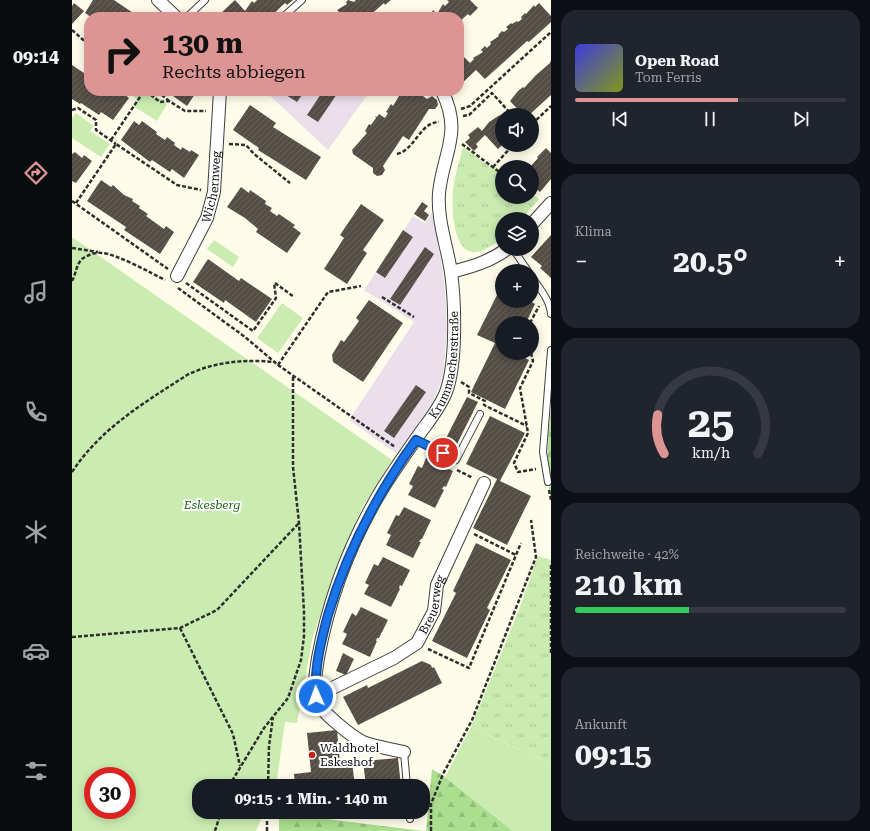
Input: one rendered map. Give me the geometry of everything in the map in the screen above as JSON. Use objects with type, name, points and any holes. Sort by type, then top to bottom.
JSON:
[{"type":"street","points":[[158,0],[171,12]]},
{"type":"street","name":"Wichernweg","points":[[177,276],[207,218],[214,192],[220,96]]},
{"type":"street","name":"Krummacherstraße","points":[[404,752],[361,741],[327,714],[319,705],[316,696],[315,679],[323,634],[336,588],[359,533],[383,488],[442,402],[450,376],[453,317],[451,272],[439,214],[439,195],[441,178],[452,136],[451,117],[444,96]]},
{"type":"street","points":[[539,216],[551,203]]},
{"type":"street","points":[[451,272],[479,265],[497,256]]},
{"type":"street","name":"Breuerweg","points":[[316,696],[394,658],[417,643],[434,611],[436,585],[484,483]]},
{"type":"lane","points":[[192,12],[205,0]]},
{"type":"lane","points":[[289,12],[302,0]]},
{"type":"lane","points":[[539,288],[546,298],[551,314]]},
{"type":"lane","points":[[548,482],[543,452],[551,350]]},
{"type":"lane","points":[[416,440],[456,460],[480,414]]},
{"type":"lane","points":[[404,752],[406,779]]},
{"type":"path","points":[[72,30],[84,41]]},
{"type":"path","points":[[451,117],[470,106],[551,32]]},
{"type":"path","points":[[397,154],[403,153],[410,147],[425,128],[435,122],[451,117],[469,115],[492,93],[506,108]]},
{"type":"path","points":[[111,140],[142,96]]},
{"type":"path","points":[[152,96],[160,102],[169,101]]},
{"type":"path","points":[[163,96],[185,111],[218,112]]},
{"type":"path","points":[[539,117],[551,106]]},
{"type":"path","points":[[72,110],[78,108],[96,120],[96,130],[177,185],[214,192]]},
{"type":"path","points":[[452,136],[493,167],[507,152]]},
{"type":"path","points":[[217,142],[246,145],[254,154],[290,183]]},
{"type":"path","points":[[76,203],[116,144]]},
{"type":"path","points":[[72,201],[253,330],[276,298],[274,283],[294,297]]},
{"type":"path","points":[[72,248],[103,253],[132,264],[172,284],[245,337],[278,365],[405,455]]},
{"type":"path","points":[[72,281],[76,274],[77,266],[82,260],[89,254],[103,253]]},
{"type":"path","points":[[278,365],[328,292],[361,286]]},
{"type":"path","points":[[382,297],[414,317]]},
{"type":"path","points":[[534,316],[541,302],[546,298]]},
{"type":"path","points":[[72,472],[82,456],[99,438],[125,416],[186,374],[197,369],[222,363],[257,360],[274,362]]},
{"type":"path","points":[[532,360],[533,362],[520,388],[528,433],[514,463],[518,472],[545,467]]},
{"type":"path","points":[[233,779],[274,716],[288,698],[301,660],[304,636],[304,612],[299,523],[293,467],[293,376]]},
{"type":"path","points":[[450,376],[469,387],[469,393],[484,401],[484,405],[527,426]]},
{"type":"path","points":[[456,460],[455,469],[484,483]]},
{"type":"path","points":[[431,831],[432,804],[440,782],[472,720],[536,556],[531,520]]},
{"type":"path","points":[[72,637],[180,628],[217,610],[299,523]]},
{"type":"path","points":[[462,529],[516,555]]},
{"type":"path","points":[[417,643],[469,668],[521,543]]},
{"type":"path","points":[[551,565],[551,654]]},
{"type":"path","points":[[180,628],[233,734],[241,766]]},
{"type":"path","points":[[268,779],[269,746],[274,716]]},
{"type":"path","points":[[215,831],[219,819]]},
{"type":"path","points":[[267,819],[267,831]]},
{"type":"shaded area","points":[[270,96],[366,96],[328,150]]},
{"type":"shaded area","points":[[432,213],[443,272],[446,303],[447,330],[443,377],[433,402],[397,454],[349,420],[414,322],[364,290],[413,216],[424,223]]},
{"type":"green space","points":[[132,96],[155,96],[167,104],[157,121],[133,106],[137,99]]},
{"type":"green space","points":[[76,113],[94,126],[90,131],[110,144],[101,157],[72,138],[72,118]]},
{"type":"green space","points":[[463,147],[493,169],[495,168],[495,204],[535,204],[528,212],[495,212],[495,244],[480,252],[472,252],[465,249],[456,233],[453,211],[453,190]]},
{"type":"green space","name":"Eskesberg","points":[[72,237],[392,460],[362,508],[334,573],[312,640],[297,723],[285,722],[277,779],[192,779],[192,819],[261,819],[256,831],[72,831]]},
{"type":"green space","points":[[214,240],[239,257],[233,267],[207,249]]},
{"type":"green space","points":[[282,303],[303,318],[278,353],[257,338]]},
{"type":"green space","points":[[551,408],[551,500],[548,477],[548,443]]},
{"type":"green space","points":[[538,556],[551,560],[551,764],[471,727],[520,607]]},
{"type":"green space","points":[[471,727],[551,764],[551,831],[513,831],[445,777]]},
{"type":"green space","points":[[432,769],[445,777],[513,831],[426,831],[427,819],[430,819]]},
{"type":"green space","points":[[279,819],[327,819],[423,831],[279,831]]},
{"type":"building","points":[[93,0],[114,0],[132,12],[86,12]]},
{"type":"building","points":[[235,0],[245,11],[252,1],[254,3],[257,0],[293,0],[287,5],[285,3],[275,12],[222,12]]},
{"type":"building","points":[[348,0],[354,2],[356,0],[391,0],[385,5],[384,3],[374,12],[339,12],[337,10],[347,4],[346,2]]},
{"type":"building","points":[[447,0],[470,0],[478,8],[470,16],[468,14],[464,18],[464,12],[438,12],[443,4],[445,6],[449,2]]},
{"type":"building","points":[[74,3],[84,11],[72,24],[72,6]]},
{"type":"building","points":[[539,3],[551,16],[551,22],[529,42],[527,41],[485,79],[476,70],[464,81],[464,57],[470,63],[474,59],[473,58],[483,52],[481,50],[485,46],[487,48],[491,44],[490,42],[499,36],[498,35],[502,31],[504,32],[508,29],[506,27],[511,23],[518,22],[522,19],[521,17],[534,5],[535,7]]},
{"type":"building","points":[[551,60],[551,95],[537,108],[516,108],[510,101],[518,91],[523,87],[524,88],[550,63]]},
{"type":"building","points":[[72,65],[84,73],[84,96],[126,96],[129,98],[113,120],[101,112],[99,115],[72,99]]},
{"type":"building","points":[[173,96],[194,96],[187,106]]},
{"type":"building","points":[[288,96],[301,96],[297,102]]},
{"type":"building","points":[[320,96],[336,96],[318,122],[307,115]]},
{"type":"building","points":[[399,96],[423,96],[427,99],[432,96],[437,100],[438,105],[435,109],[429,109],[409,140],[403,136],[383,166],[385,170],[382,175],[377,176],[373,173],[373,168],[353,154],[352,150],[367,133],[365,131],[369,124],[371,125],[376,118],[375,116],[377,117],[379,114],[385,118],[388,113],[386,112],[391,104],[393,106]]},
{"type":"building","points":[[250,105],[276,123],[273,127],[321,157],[306,180],[258,150],[259,148],[233,130]]},
{"type":"building","points":[[495,118],[495,146],[485,135],[476,144],[478,147],[474,151],[465,142],[470,138],[468,135],[478,127],[482,131],[489,122]]},
{"type":"building","points":[[134,121],[139,125],[142,121],[165,140],[167,137],[181,150],[182,147],[199,155],[184,178],[172,169],[170,172],[152,160],[150,162],[121,140]]},
{"type":"building","points":[[546,148],[551,153],[551,179],[540,192],[539,160],[536,160],[538,158],[537,157]]},
{"type":"building","points":[[75,152],[82,158],[84,155],[92,161],[76,183],[72,181],[72,154]]},
{"type":"building","points":[[101,180],[111,187],[113,185],[124,195],[133,199],[132,201],[140,206],[139,208],[148,214],[146,216],[164,229],[166,226],[174,232],[160,254],[124,230],[126,227],[87,201]]},
{"type":"building","points":[[241,187],[249,193],[250,190],[266,201],[265,204],[272,208],[270,211],[277,216],[279,214],[295,225],[293,227],[301,233],[287,253],[256,232],[258,229],[245,218],[227,207]]},
{"type":"building","points":[[422,202],[428,206],[424,211],[429,215],[425,221],[414,214]]},
{"type":"building","points":[[361,204],[384,220],[363,250],[367,253],[347,284],[324,269],[344,238],[340,235]]},
{"type":"building","points":[[403,230],[413,237],[385,278],[376,272]]},
{"type":"building","points":[[551,235],[551,278],[540,268],[542,266],[531,257],[539,256],[539,248]]},
{"type":"building","points":[[425,247],[434,254],[400,305],[390,299]]},
{"type":"building","points":[[208,259],[239,281],[241,278],[272,299],[256,322],[225,300],[224,303],[193,282]]},
{"type":"building","points":[[495,299],[495,308],[533,308],[529,316],[495,316],[495,343],[477,335]]},
{"type":"building","points":[[369,300],[403,323],[363,382],[333,362],[332,355],[341,340],[344,342],[359,321],[356,318]]},
{"type":"building","points":[[495,343],[495,360],[529,360],[505,409],[471,392]]},
{"type":"building","points":[[416,385],[426,392],[394,438],[384,431]]},
{"type":"building","points":[[467,397],[478,402],[453,452],[442,446]]},
{"type":"building","points":[[490,416],[525,433],[500,481],[531,496],[507,545],[473,528],[497,479],[466,464]]},
{"type":"building","points":[[426,458],[453,471],[446,487],[444,486],[442,489],[444,490],[435,508],[408,495],[413,486],[409,484],[418,466],[422,468]]},
{"type":"building","points":[[404,507],[431,520],[419,542],[421,542],[413,558],[386,545],[391,535],[387,533],[396,515],[399,516]]},
{"type":"building","points":[[476,543],[511,560],[487,608],[490,610],[467,658],[432,641],[456,593],[453,591]]},
{"type":"building","points":[[383,557],[410,570],[402,586],[400,585],[400,589],[391,607],[364,594],[369,585],[365,583],[374,564],[378,566]]},
{"type":"building","points":[[361,607],[388,620],[379,638],[377,638],[370,657],[342,644],[347,634],[343,632],[352,613],[356,616]]},
{"type":"building","points":[[343,653],[354,659],[346,675],[336,671]]},
{"type":"building","points":[[422,661],[431,665],[432,668],[434,667],[442,683],[358,725],[343,697],[367,685],[368,688]]},
{"type":"building","points":[[337,730],[340,764],[352,762],[354,779],[294,779],[294,774],[311,772],[307,733]]},
{"type":"building","points":[[398,758],[400,779],[365,779],[363,761]]},
{"type":"place","name":"Waldhotel Eskeshof","points":[[312,755]]},
{"type":"route","points":[[316,696],[315,679],[323,634],[336,588],[359,533],[383,488],[416,440],[443,453]]}]
